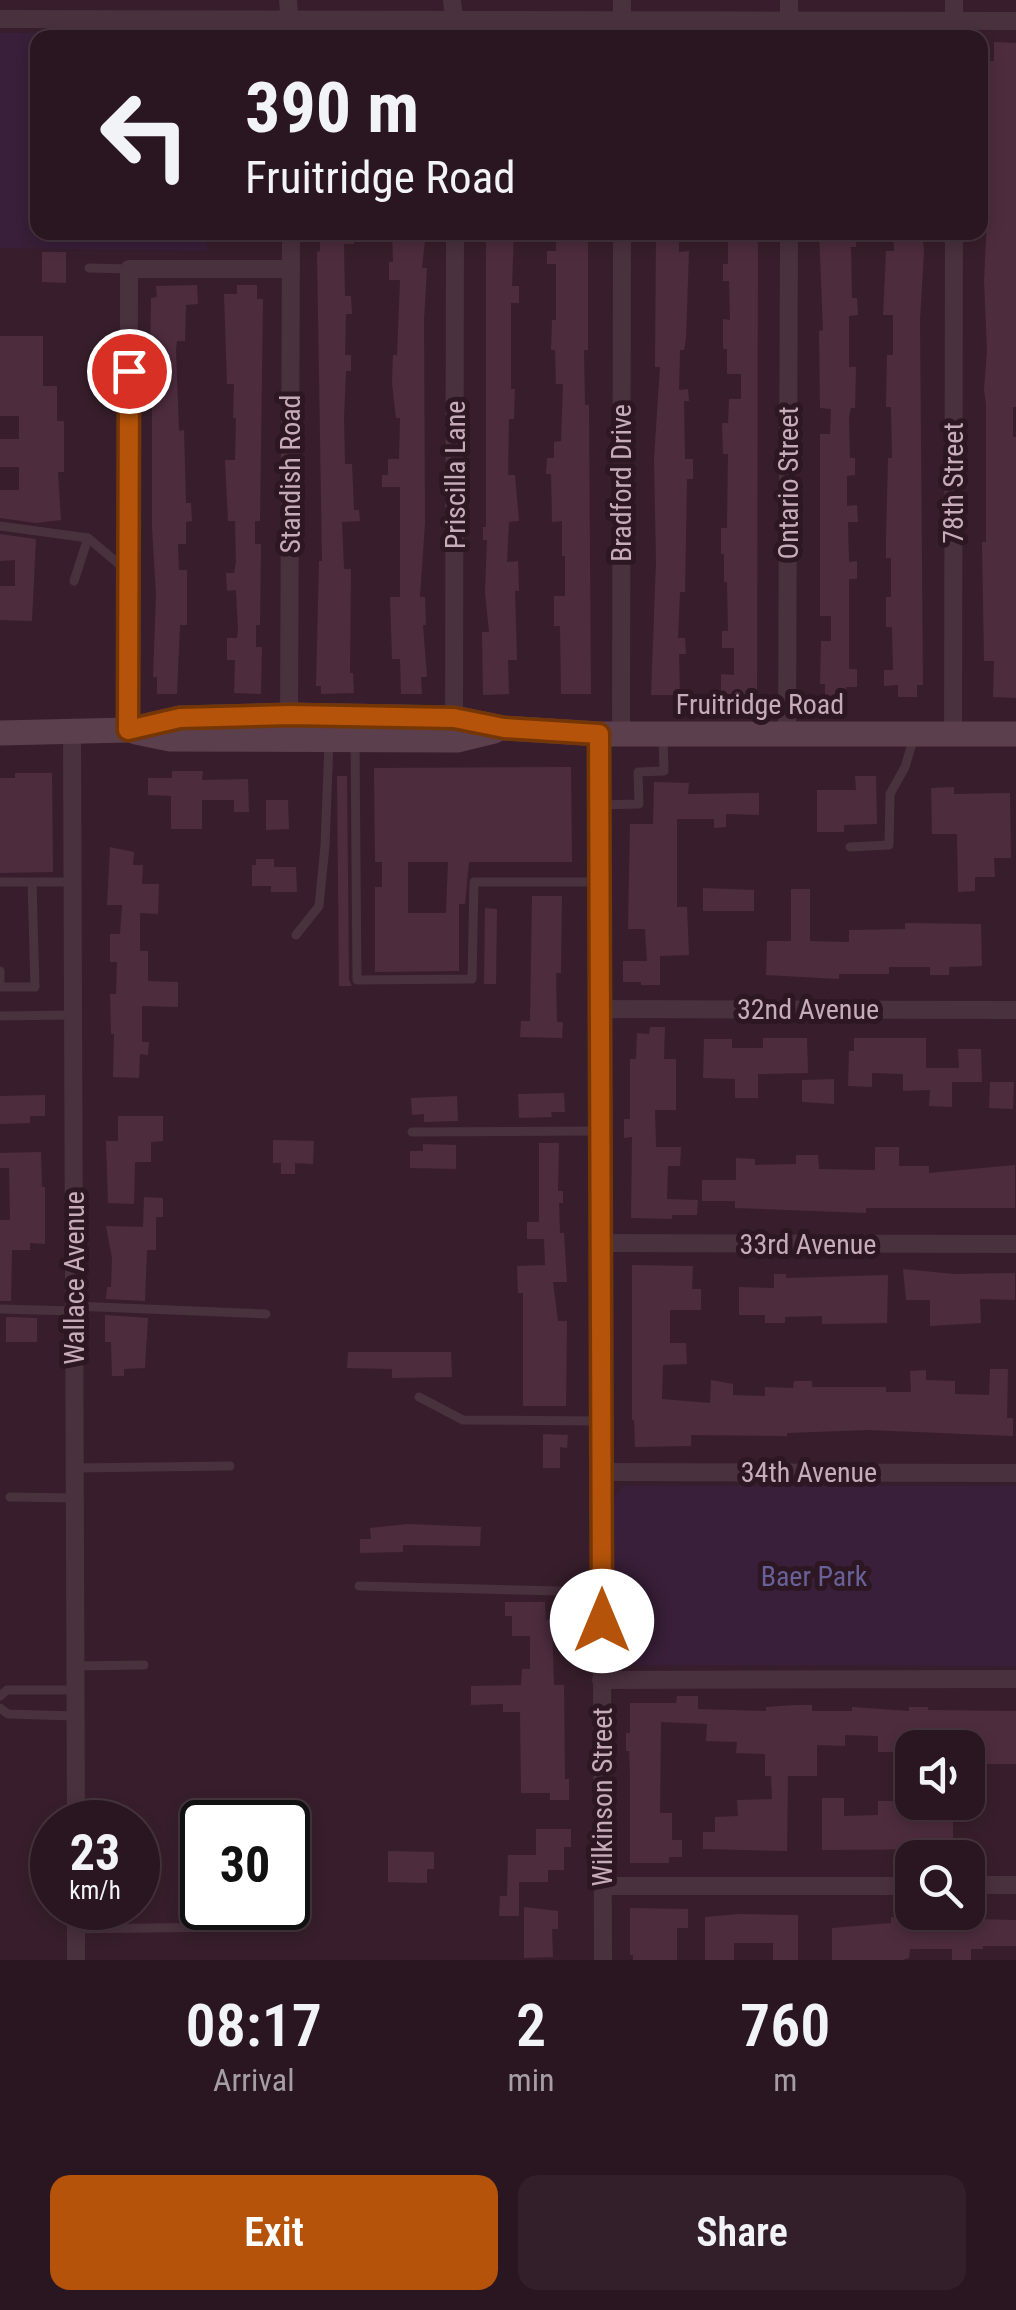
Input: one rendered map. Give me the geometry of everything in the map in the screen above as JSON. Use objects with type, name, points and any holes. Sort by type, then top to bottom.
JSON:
[{"type":"main road","name":"Fruitridge Road","points":[[0,733],[128,730],[180,718],[290,715],[454,718],[504,728],[610,734],[1016,734]]},
{"type":"main road","name":"Fruitridge Road","points":[[128,730],[170,739],[456,740],[504,728]]},
{"type":"street","points":[[288,0],[290,29]]},
{"type":"street","points":[[452,0],[455,29]]},
{"type":"street","points":[[622,0],[622,29]]},
{"type":"street","points":[[789,0],[789,29]]},
{"type":"street","points":[[954,0],[954,29]]},
{"type":"street","points":[[0,19],[121,10],[290,29],[954,29],[1016,22]]},
{"type":"street","name":"Standish Road","points":[[290,715],[291,240]]},
{"type":"street","name":"Priscilla Lane","points":[[454,718],[456,240]]},
{"type":"street","name":"Bradford Drive","points":[[610,734],[622,240]]},
{"type":"street","name":"Ontario Street","points":[[787,734],[788,240]]},
{"type":"street","name":"78th Street","points":[[953,734],[954,240]]},
{"type":"street","points":[[128,730],[129,269],[291,269]]},
{"type":"street","name":"Wallace Avenue","points":[[72,733],[76,1800]]},
{"type":"street","name":"Wilkinson Street","points":[[603,1960],[599,805],[610,734]]},
{"type":"street","name":"32nd Avenue","points":[[600,1008],[1016,1010]]},
{"type":"street","name":"33rd Avenue","points":[[601,1244],[1016,1244]]},
{"type":"street","name":"34th Avenue","points":[[601,1472],[1016,1472]]},
{"type":"street","points":[[602,1680],[1016,1679]]},
{"type":"street","points":[[985,1886],[1016,1885]]},
{"type":"street","points":[[603,1886],[895,1886]]},
{"type":"street","points":[[76,1930],[76,1960]]},
{"type":"lane","points":[[89,268],[129,269]]},
{"type":"lane","points":[[0,526],[88,538],[130,573]]},
{"type":"lane","points":[[74,581],[88,538]]},
{"type":"lane","points":[[599,805],[639,804],[638,772],[664,771],[663,734]]},
{"type":"lane","points":[[850,847],[889,845],[890,794],[906,767],[915,734]]},
{"type":"lane","points":[[356,739],[357,980],[472,978],[474,882],[600,882]]},
{"type":"lane","points":[[296,935],[319,906],[329,740]]},
{"type":"lane","points":[[0,882],[73,882]]},
{"type":"lane","points":[[0,971],[0,988],[35,988],[32,882]]},
{"type":"lane","points":[[0,1016],[74,1014]]},
{"type":"lane","points":[[412,1132],[600,1131]]},
{"type":"lane","points":[[0,1309],[266,1314]]},
{"type":"lane","points":[[419,1397],[463,1420],[601,1421]]},
{"type":"lane","points":[[74,1468],[230,1466]]},
{"type":"lane","points":[[10,1497],[74,1498]]},
{"type":"lane","points":[[359,1586],[602,1592]]},
{"type":"lane","points":[[75,1666],[144,1664]]},
{"type":"lane","points":[[0,1696],[7,1690],[75,1690]]},
{"type":"lane","points":[[0,1708],[8,1714],[76,1716]]},
{"type":"green space","points":[[0,33],[30,33],[30,240],[208,240],[207,251],[0,248]]},
{"type":"green space","name":"Baer Park","points":[[623,1486],[1016,1486],[1016,1666],[625,1665],[611,1653],[613,1499]]},
{"type":"building","points":[[994,42],[1016,43],[1016,698],[993,697],[994,661],[984,661],[984,281],[988,240],[988,61],[994,61]]},
{"type":"building","points":[[320,240],[354,240],[354,244],[344,244],[345,296],[351,296],[352,314],[346,314],[345,355],[351,355],[351,371],[346,371],[344,418],[345,464],[352,464],[354,510],[359,510],[360,521],[342,522],[344,569],[351,569],[350,673],[354,693],[321,694],[321,686],[316,686],[322,561],[317,252]]},
{"type":"building","points":[[392,240],[425,240],[422,268],[427,268],[425,522],[420,597],[425,597],[427,677],[421,677],[422,694],[401,694],[400,659],[392,659],[390,597],[400,597],[400,487],[382,487],[382,475],[388,475],[388,459],[399,459],[400,418],[396,418],[392,383],[400,280],[389,280],[389,262],[393,262]]},
{"type":"building","points":[[486,240],[514,240],[512,286],[519,286],[519,303],[511,303],[511,389],[515,389],[514,419],[509,419],[508,475],[515,475],[519,521],[509,522],[507,562],[518,561],[519,591],[515,591],[517,660],[508,660],[509,694],[483,695],[482,632],[489,632],[485,592],[487,540],[483,540]]},
{"type":"building","points":[[556,240],[588,240],[588,350],[584,350],[585,405],[589,405],[591,694],[561,694],[560,626],[554,626],[554,596],[565,596],[562,521],[552,522],[551,474],[546,474],[547,458],[554,458],[554,442],[561,441],[563,384],[556,384],[555,350],[551,350],[552,320],[556,320],[556,264],[547,264],[547,251],[556,251]]},
{"type":"building","points":[[656,240],[679,240],[679,252],[689,251],[686,339],[684,350],[680,350],[679,390],[688,389],[689,401],[684,401],[685,459],[693,459],[693,479],[687,479],[685,592],[680,592],[678,638],[685,638],[686,654],[679,654],[680,695],[651,695],[656,562],[654,459],[660,367],[655,367]]},
{"type":"building","points":[[728,240],[758,240],[757,697],[721,696],[721,674],[734,675],[734,648],[722,648],[722,631],[728,631],[721,528],[727,528],[728,454],[723,454],[722,423],[728,423],[729,399],[741,399],[741,374],[727,374],[727,349],[723,349],[723,319],[730,320],[729,281],[723,281],[723,264],[728,264]]},
{"type":"building","points":[[819,240],[856,240],[856,247],[851,247],[852,298],[857,298],[858,315],[849,316],[849,367],[856,367],[855,408],[851,408],[849,418],[850,458],[855,458],[855,475],[847,476],[847,506],[857,505],[858,522],[848,522],[849,562],[857,561],[857,579],[849,579],[849,669],[857,669],[857,687],[846,687],[846,696],[825,696],[825,684],[820,684],[821,641],[831,641],[831,616],[820,616],[820,434],[830,434],[831,409],[820,408],[819,331],[823,330]]},
{"type":"building","points":[[893,240],[923,240],[923,685],[917,685],[917,697],[898,697],[898,685],[884,686],[884,670],[893,670],[892,627],[886,627],[886,597],[891,597],[891,558],[886,558],[888,458],[892,458],[891,407],[886,407],[887,355],[893,355],[893,315],[883,315],[886,251],[894,251]]},
{"type":"building","points":[[42,252],[66,252],[66,283],[42,282]]},
{"type":"building","points":[[197,285],[198,304],[186,305],[185,341],[177,341],[176,349],[179,431],[184,430],[186,503],[191,503],[192,521],[186,522],[186,544],[178,544],[179,570],[187,570],[187,625],[180,625],[177,694],[157,694],[157,677],[153,677],[155,367],[150,367],[151,298],[157,297],[156,286]]},
{"type":"building","points":[[237,285],[257,285],[257,299],[263,299],[260,521],[255,521],[255,544],[261,544],[256,647],[262,647],[261,694],[234,693],[235,660],[227,660],[227,638],[237,638],[238,631],[236,590],[227,591],[226,573],[234,573],[236,562],[235,521],[228,521],[225,460],[235,460],[236,418],[234,384],[227,384],[224,294],[237,294]]},
{"type":"building","points":[[0,336],[43,336],[43,386],[57,386],[57,421],[64,421],[64,472],[58,472],[61,520],[36,523],[0,518],[0,490],[19,490],[19,467],[0,467],[0,439],[19,439],[19,416],[0,416]]},
{"type":"building","points":[[0,534],[36,539],[32,621],[0,620],[0,586],[15,586],[15,560],[0,561]]},
{"type":"building","points":[[571,767],[572,862],[469,862],[465,904],[459,904],[459,971],[375,972],[375,887],[382,887],[382,862],[375,862],[374,768]],"holes":[[[408,862],[448,862],[446,913],[408,913]]]},
{"type":"building","points":[[172,771],[203,771],[202,780],[248,779],[249,812],[234,812],[234,800],[202,800],[202,829],[171,829],[171,796],[148,795],[148,778],[172,778]]},
{"type":"building","points":[[15,773],[52,773],[53,872],[0,873],[0,778],[15,778]]},
{"type":"building","points":[[337,776],[347,776],[352,986],[339,986]]},
{"type":"building","points":[[855,776],[876,776],[877,824],[844,825],[844,832],[817,832],[817,790],[856,790]]},
{"type":"building","points":[[654,782],[689,783],[688,794],[759,793],[759,815],[726,814],[726,827],[714,828],[714,819],[677,819],[677,907],[687,907],[689,955],[660,956],[660,985],[641,985],[623,982],[623,961],[647,961],[645,929],[628,929],[630,824],[653,824]]},
{"type":"building","points":[[954,787],[954,794],[1010,793],[1011,858],[994,858],[995,877],[975,877],[975,891],[958,892],[957,834],[932,834],[931,788]]},
{"type":"building","points":[[266,800],[288,800],[289,829],[266,830]]},
{"type":"building","points":[[110,847],[134,852],[133,865],[143,865],[142,884],[159,884],[158,914],[140,913],[140,951],[148,951],[148,981],[178,982],[178,1007],[142,1006],[142,1042],[149,1042],[148,1055],[140,1054],[139,1078],[113,1077],[110,994],[116,994],[117,962],[110,962],[110,934],[120,934],[122,905],[107,905]]},
{"type":"building","points":[[256,859],[274,859],[274,867],[296,867],[297,892],[271,892],[271,886],[252,886],[252,865],[256,865]]},
{"type":"building","points":[[703,888],[754,890],[754,911],[703,911]]},
{"type":"building","points":[[791,889],[810,889],[810,941],[849,942],[849,930],[905,929],[905,923],[981,924],[982,966],[949,967],[949,975],[930,975],[930,967],[889,967],[889,974],[839,974],[839,979],[766,975],[767,941],[791,941]]},
{"type":"building","points":[[532,896],[562,896],[561,973],[556,973],[557,1022],[563,1022],[562,1038],[520,1037],[521,1021],[530,1021]]},
{"type":"building","points":[[485,908],[497,909],[496,984],[484,984]]},
{"type":"building","points":[[650,1027],[665,1027],[664,1059],[676,1059],[676,1110],[655,1110],[656,1147],[681,1147],[680,1166],[668,1166],[667,1199],[698,1200],[697,1215],[631,1218],[632,1137],[624,1138],[624,1119],[630,1119],[630,1059],[636,1059],[637,1033],[649,1034]]},
{"type":"building","points":[[763,1038],[807,1038],[808,1073],[758,1074],[758,1098],[735,1098],[735,1079],[703,1078],[704,1039],[732,1039],[732,1048],[763,1048]]},
{"type":"building","points":[[854,1038],[926,1038],[926,1068],[959,1068],[958,1049],[981,1049],[982,1082],[952,1082],[952,1107],[929,1106],[930,1090],[903,1091],[903,1074],[872,1073],[872,1087],[848,1086],[849,1051],[854,1051]]},
{"type":"building","points":[[834,1079],[834,1104],[802,1102],[802,1080]]},
{"type":"building","points":[[990,1082],[1014,1082],[1013,1109],[989,1108]]},
{"type":"building","points":[[564,1093],[565,1112],[551,1112],[552,1117],[519,1118],[518,1094]]},
{"type":"building","points":[[45,1095],[45,1116],[30,1116],[30,1123],[0,1124],[0,1096]]},
{"type":"building","points":[[457,1096],[458,1121],[424,1122],[424,1114],[412,1115],[411,1098]]},
{"type":"building","points":[[118,1116],[163,1116],[163,1141],[151,1142],[151,1162],[135,1162],[134,1204],[108,1203],[106,1141],[118,1141]]},
{"type":"building","points":[[273,1140],[314,1141],[313,1164],[295,1163],[295,1174],[281,1174],[281,1163],[273,1163]]},
{"type":"building","points":[[539,1143],[559,1143],[558,1191],[563,1191],[563,1203],[559,1203],[560,1233],[564,1233],[567,1282],[553,1282],[558,1321],[567,1321],[566,1406],[523,1406],[523,1293],[518,1293],[517,1266],[545,1265],[544,1239],[527,1239],[527,1222],[539,1222]]},
{"type":"building","points":[[423,1144],[456,1145],[456,1169],[410,1168],[410,1151],[423,1151]]},
{"type":"building","points":[[875,1147],[899,1147],[899,1166],[929,1166],[929,1173],[1015,1165],[1015,1208],[866,1208],[866,1213],[735,1208],[735,1201],[702,1201],[702,1180],[736,1180],[736,1158],[755,1159],[755,1165],[796,1164],[796,1155],[818,1155],[819,1169],[875,1170]]},
{"type":"building","points":[[41,1152],[45,1244],[30,1243],[30,1250],[12,1250],[11,1301],[0,1301],[0,1220],[10,1220],[9,1168],[0,1168],[0,1153]]},
{"type":"building","points":[[144,1197],[163,1198],[163,1217],[156,1217],[156,1250],[147,1250],[145,1301],[106,1299],[107,1287],[111,1287],[112,1258],[106,1226],[143,1227]]},
{"type":"building","points":[[632,1265],[693,1266],[692,1289],[701,1289],[701,1310],[670,1310],[670,1343],[686,1343],[687,1364],[663,1365],[662,1399],[710,1403],[711,1380],[733,1384],[733,1395],[765,1396],[765,1387],[793,1388],[794,1381],[812,1381],[812,1387],[886,1387],[886,1392],[911,1392],[910,1371],[926,1370],[926,1380],[955,1381],[955,1394],[989,1395],[990,1369],[1008,1369],[1007,1418],[1013,1418],[1013,1436],[869,1430],[787,1436],[691,1435],[691,1446],[635,1447]]},
{"type":"building","points":[[903,1269],[954,1274],[1015,1273],[1015,1300],[980,1299],[981,1323],[930,1326],[930,1300],[906,1300]]},
{"type":"building","points":[[774,1274],[786,1274],[786,1278],[888,1275],[887,1323],[822,1324],[822,1316],[785,1317],[785,1323],[765,1323],[765,1315],[739,1315],[739,1287],[774,1288]]},
{"type":"building","points":[[105,1315],[148,1318],[145,1368],[124,1369],[124,1376],[112,1376],[111,1342],[105,1342]]},
{"type":"building","points":[[6,1317],[37,1318],[37,1342],[6,1342]]},
{"type":"building","points":[[348,1352],[451,1352],[452,1377],[392,1378],[392,1369],[347,1368]]},
{"type":"building","points":[[543,1434],[568,1435],[567,1448],[560,1447],[560,1468],[543,1468]]},
{"type":"building","points":[[408,1524],[481,1527],[480,1546],[403,1545],[403,1552],[360,1553],[360,1539],[371,1539],[370,1528]]},
{"type":"building","points":[[505,1602],[545,1602],[546,1620],[552,1619],[554,1685],[564,1685],[565,1779],[569,1779],[569,1800],[550,1800],[550,1793],[521,1793],[520,1712],[503,1712],[503,1704],[471,1705],[471,1686],[521,1685],[522,1669],[530,1669],[530,1636],[512,1636],[512,1616],[505,1616]]},
{"type":"building","points":[[677,1696],[698,1696],[698,1709],[766,1711],[766,1707],[812,1705],[812,1711],[852,1711],[852,1707],[909,1711],[909,1707],[928,1707],[1016,1711],[1016,1764],[986,1764],[985,1730],[895,1730],[895,1752],[878,1752],[878,1736],[845,1735],[845,1746],[817,1745],[817,1776],[788,1776],[787,1851],[703,1849],[703,1832],[715,1832],[715,1817],[738,1816],[737,1800],[772,1799],[771,1776],[765,1776],[765,1754],[736,1753],[737,1742],[706,1741],[707,1724],[661,1722],[660,1813],[672,1813],[672,1840],[682,1840],[682,1857],[669,1857],[669,1863],[630,1863],[626,1733],[630,1733],[630,1703],[676,1703]]},
{"type":"building","points":[[822,1798],[844,1798],[844,1816],[878,1815],[878,1801],[895,1801],[895,1820],[953,1820],[953,1840],[895,1840],[895,1849],[822,1850]]},
{"type":"building","points":[[536,1829],[571,1829],[571,1847],[564,1847],[564,1870],[548,1870],[548,1882],[519,1882],[519,1916],[499,1916],[500,1896],[507,1896],[508,1855],[536,1855]]},
{"type":"building","points":[[388,1851],[434,1852],[434,1869],[427,1869],[427,1883],[388,1882]]},
{"type":"building","points":[[524,1907],[558,1911],[558,1929],[552,1929],[553,1957],[524,1958]]},
{"type":"building","points":[[630,1908],[688,1909],[688,1928],[677,1928],[677,1960],[633,1960]]},
{"type":"building","points":[[798,1915],[798,1960],[773,1960],[773,1943],[734,1943],[734,1960],[705,1960],[705,1917]]},
{"type":"building","points":[[891,1917],[895,1917],[895,1930],[985,1930],[985,1919],[1016,1920],[1016,1946],[971,1949],[971,1960],[952,1960],[952,1949],[910,1949],[909,1958],[903,1960],[832,1960],[832,1928],[891,1923]]},
{"type":"route","points":[[129,371],[128,730],[180,718],[290,715],[454,718],[504,728],[599,734],[602,1621]]}]
